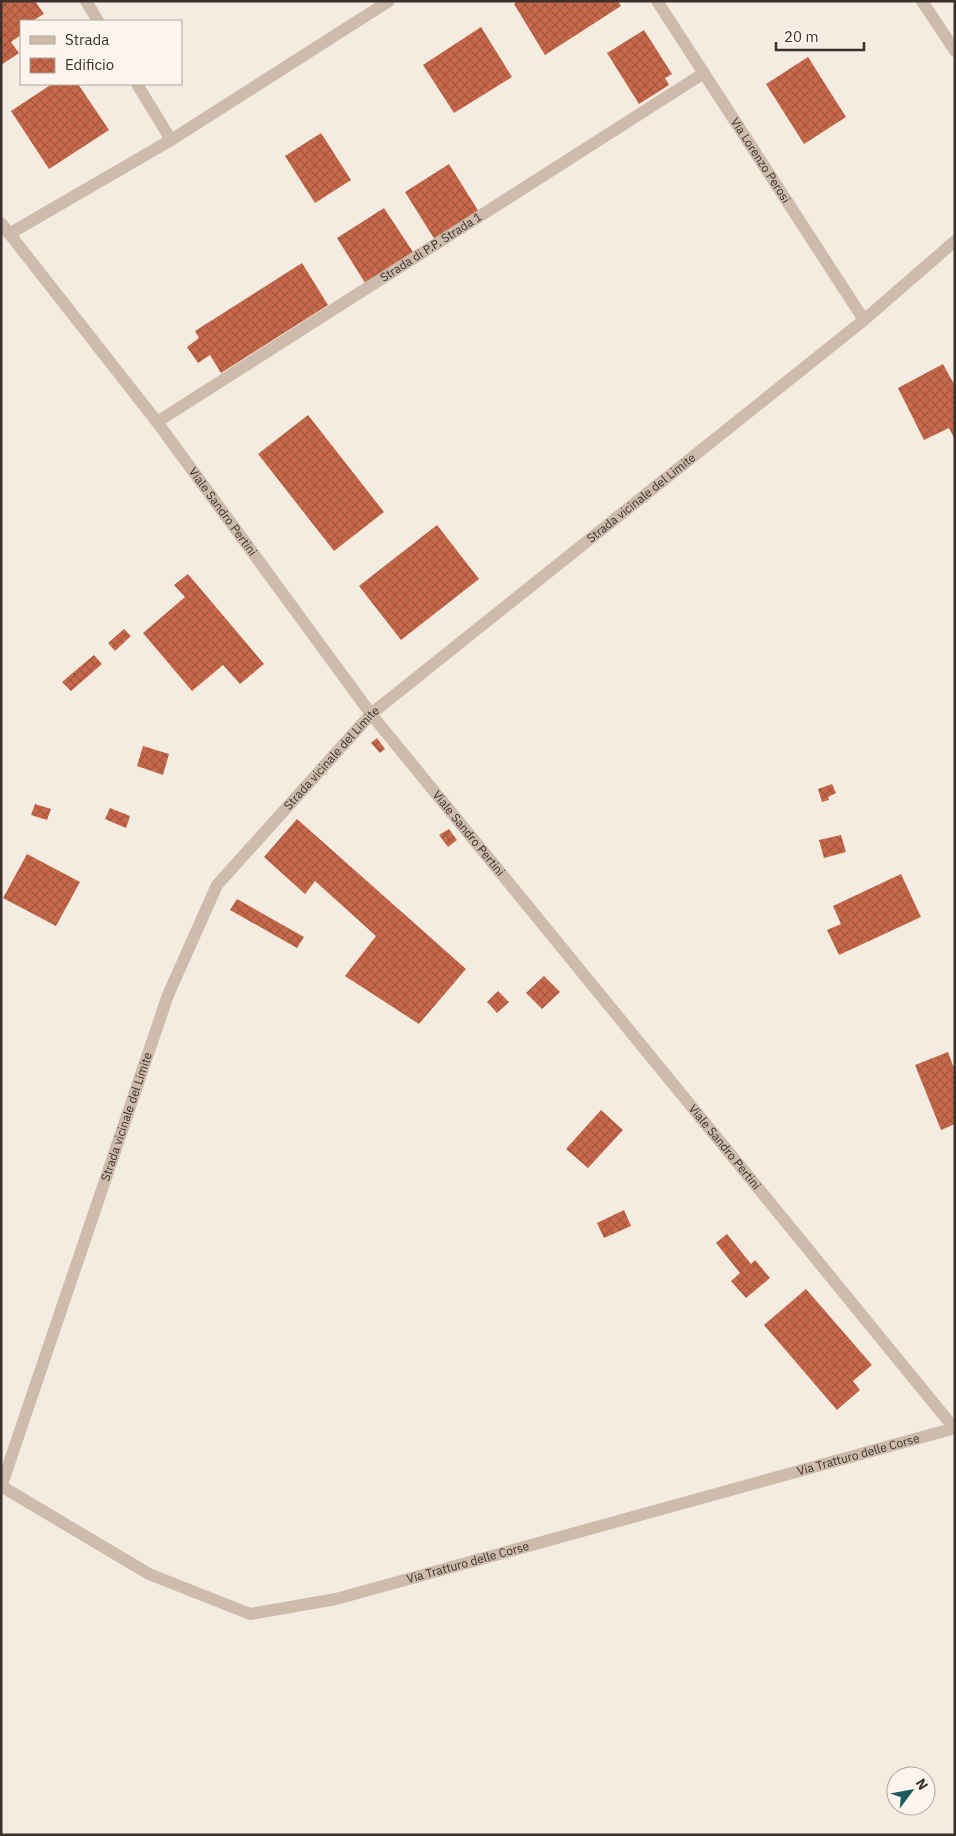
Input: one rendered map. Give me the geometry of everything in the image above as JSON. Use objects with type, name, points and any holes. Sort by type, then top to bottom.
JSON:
[{"type":"street","points":[[86,1],[97,20]]},
{"type":"street","points":[[9,234],[171,140],[389,1]]},
{"type":"street","name":"Via Lorenzo Perosi","points":[[657,1],[864,320]]},
{"type":"street","points":[[922,1],[955,51]]},
{"type":"street","name":"Strada di P.P. Strada 1","points":[[157,422],[704,73]]},
{"type":"street","points":[[138,85],[171,140]]},
{"type":"street","name":"Viale Sandro Pertini","points":[[1,223],[157,422],[371,714],[954,1428]]},
{"type":"street","name":"Strada vicinale del Limite","points":[[1,1487],[168,995],[217,885],[371,714],[864,320],[955,241]]},
{"type":"street","name":"Via Tratturo delle Corse","points":[[1,1487],[149,1574],[250,1614],[336,1599],[954,1428]]},
{"type":"building","points":[[1,1],[35,1],[44,14],[34,20],[20,20],[20,36],[11,42],[19,53],[1,65]]},
{"type":"building","points":[[518,1],[618,1],[621,6],[545,55],[514,4]]},
{"type":"building","points":[[481,27],[512,77],[454,113],[423,65]]},
{"type":"building","points":[[644,30],[672,74],[665,78],[669,85],[639,104],[607,53]]},
{"type":"building","points":[[808,57],[846,117],[804,144],[766,84]]},
{"type":"building","points":[[50,85],[79,85],[109,130],[49,169],[11,111]]},
{"type":"building","points":[[321,133],[351,180],[315,203],[285,156]]},
{"type":"building","points":[[449,164],[479,212],[435,240],[405,192]]},
{"type":"building","points":[[384,208],[415,255],[367,286],[337,238]]},
{"type":"building","points":[[302,263],[328,305],[221,373],[210,355],[198,363],[187,347],[199,338],[195,331]]},
{"type":"building","points":[[943,364],[955,386],[955,440],[949,428],[924,440],[898,388]]},
{"type":"building","points":[[308,415],[384,512],[334,551],[258,454]]},
{"type":"building","points":[[437,525],[479,579],[401,640],[359,586]]},
{"type":"building","points":[[188,574],[264,664],[240,684],[223,665],[192,691],[143,633],[185,597],[174,585]]},
{"type":"building","points":[[124,629],[131,636],[115,651],[108,643]]},
{"type":"building","points":[[94,655],[102,664],[71,691],[62,682]]},
{"type":"building","points":[[377,738],[385,749],[380,753],[371,743]]},
{"type":"building","points":[[143,746],[169,754],[163,775],[137,766]]},
{"type":"building","points":[[832,784],[836,793],[828,797],[829,800],[822,802],[818,789]]},
{"type":"building","points":[[35,804],[51,809],[47,820],[31,815]]},
{"type":"building","points":[[110,808],[130,816],[126,828],[105,819]]},
{"type":"building","points":[[297,819],[466,969],[419,1024],[345,976],[376,936],[315,881],[305,894],[264,857]]},
{"type":"building","points":[[449,829],[457,840],[448,847],[439,835]]},
{"type":"building","points":[[841,835],[846,852],[824,858],[819,840]]},
{"type":"building","points":[[27,854],[80,882],[56,926],[3,898]]},
{"type":"building","points":[[901,874],[921,917],[839,955],[827,930],[841,924],[833,906]]},
{"type":"building","points":[[237,899],[304,937],[297,948],[230,910]]},
{"type":"building","points":[[544,976],[560,992],[542,1009],[526,993]]},
{"type":"building","points":[[498,991],[509,1002],[497,1013],[487,1002]]},
{"type":"building","points":[[948,1052],[955,1071],[955,1124],[941,1130],[915,1065]]},
{"type":"building","points":[[601,1110],[623,1130],[588,1168],[566,1149]]},
{"type":"building","points":[[624,1210],[631,1226],[604,1238],[597,1223]]},
{"type":"building","points":[[727,1234],[751,1264],[755,1260],[770,1278],[746,1298],[731,1281],[740,1273],[716,1243]]},
{"type":"building","points":[[806,1289],[872,1365],[853,1381],[860,1390],[837,1410],[764,1325]]}]
